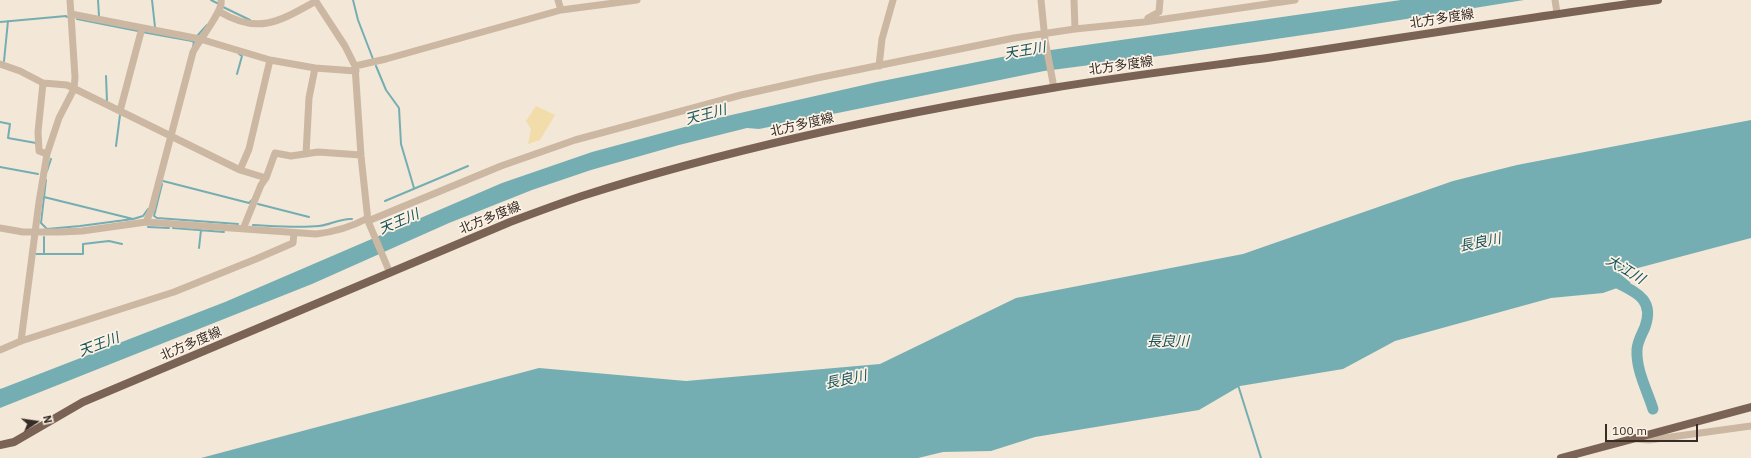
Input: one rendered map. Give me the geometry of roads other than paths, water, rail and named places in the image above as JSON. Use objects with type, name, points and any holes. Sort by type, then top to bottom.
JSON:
[{"type":"main road","name":"北方多度線","points":[[0,445],[14,442],[83,402],[510,222],[582,196],[702,162],[843,128],[1053,84],[1279,56],[1556,6],[1658,0]]},
{"type":"main road","points":[[1561,458],[1576,456],[1634,438],[1751,407]]},
{"type":"street","points":[[21,341],[39,202],[47,154],[59,118],[74,89],[75,77],[70,0]]},
{"type":"street","points":[[146,222],[152,208],[172,136],[193,52],[200,39],[220,12],[222,3],[221,0]]},
{"type":"street","points":[[558,0],[561,10]]},
{"type":"street","points":[[71,14],[200,39],[270,60],[315,68],[355,68],[561,10],[598,2],[637,0]]},
{"type":"street","points":[[879,66],[882,39],[893,0]]},
{"type":"street","points":[[1041,0],[1044,37],[1053,84]]},
{"type":"street","points":[[1074,0],[1075,29]]},
{"type":"street","points":[[1144,22],[1147,18],[1159,12],[1160,0]]},
{"type":"street","points":[[0,228],[36,232],[82,231],[146,222],[316,234],[328,232],[369,222],[501,166],[575,140],[741,95],[924,56],[1044,37],[1075,29],[1144,22],[1295,0]]},
{"type":"street","points":[[220,12],[228,17],[260,25],[285,18],[315,1],[345,46],[355,68],[361,155],[369,222],[390,273]]},
{"type":"street","points":[[120,111],[142,28]]},
{"type":"street","points":[[240,170],[249,149],[270,60]]},
{"type":"street","points":[[0,64],[20,71],[43,82],[67,85],[240,170],[266,178]]},
{"type":"street","points":[[306,154],[309,98],[315,68]]},
{"type":"street","points":[[43,82],[38,132],[39,151],[47,154]]},
{"type":"street","points":[[243,229],[275,154],[291,156],[318,152],[361,155]]},
{"type":"street","points":[[0,350],[21,341],[174,292],[288,245],[293,242],[294,232]]},
{"type":"street","points":[[1634,438],[1649,440],[1751,426]]},
{"type":"water","name":"天王川","points":[[1401,0],[1524,0],[1344,29],[1167,55],[1044,71],[759,129],[747,128],[679,145],[591,170],[532,190],[449,223],[312,284],[0,408],[0,389],[225,302],[502,183],[592,152],[718,118],[877,82],[1002,57]]},
{"type":"water","name":"長良川","points":[[1751,120],[1751,238],[1619,273],[1631,283],[1603,293],[1551,298],[1395,341],[1343,369],[1240,386],[1199,410],[1035,437],[991,451],[943,452],[918,458],[201,458],[539,368],[686,381],[880,364],[1016,298],[1243,254],[1453,181],[1517,165]]},
{"type":"waterway","points":[[98,0],[99,16]]},
{"type":"waterway","points":[[152,0],[155,27]]},
{"type":"waterway","points":[[211,0],[219,4]]},
{"type":"waterway","points":[[353,0],[358,20],[373,59]]},
{"type":"waterway","points":[[223,7],[250,20]]},
{"type":"waterway","points":[[0,22],[67,17]]},
{"type":"waterway","points":[[77,19],[138,31]]},
{"type":"waterway","points":[[4,61],[8,21]]},
{"type":"waterway","points":[[198,35],[207,25]]},
{"type":"waterway","points":[[142,32],[192,41],[194,42],[193,47]]},
{"type":"waterway","points":[[237,74],[242,56],[239,54]]},
{"type":"waterway","points":[[376,66],[386,90],[399,108],[401,144],[414,188]]},
{"type":"waterway","points":[[106,76],[107,102]]},
{"type":"waterway","points":[[116,146],[120,115]]},
{"type":"waterway","points":[[0,122],[10,124],[8,138],[36,144]]},
{"type":"waterway","points":[[47,171],[51,159]]},
{"type":"waterway","points":[[385,201],[468,166]]},
{"type":"waterway","points":[[0,167],[38,174]]},
{"type":"waterway","points":[[46,180],[41,223],[47,229],[133,219],[143,216],[148,209]]},
{"type":"waterway","points":[[163,181],[249,203],[252,200]]},
{"type":"waterway","points":[[162,184],[154,216],[157,218],[238,224]]},
{"type":"waterway","points":[[44,197],[133,219]]},
{"type":"waterway","points":[[258,204],[309,217]]},
{"type":"waterway","points":[[253,225],[311,227],[352,219]]},
{"type":"waterway","points":[[148,227],[169,228]]},
{"type":"waterway","points":[[173,228],[224,232]]},
{"type":"waterway","points":[[199,248],[201,230]]},
{"type":"waterway","points":[[44,237],[44,254],[83,254],[83,244],[109,241],[122,244]]},
{"type":"waterway","points":[[36,254],[44,254]]},
{"type":"waterway","name":"大江川","points":[[1610,279],[1640,296],[1647,308],[1648,317],[1638,344],[1637,357],[1640,372],[1653,409]]},
{"type":"waterway","points":[[1238,385],[1261,458]]}]
